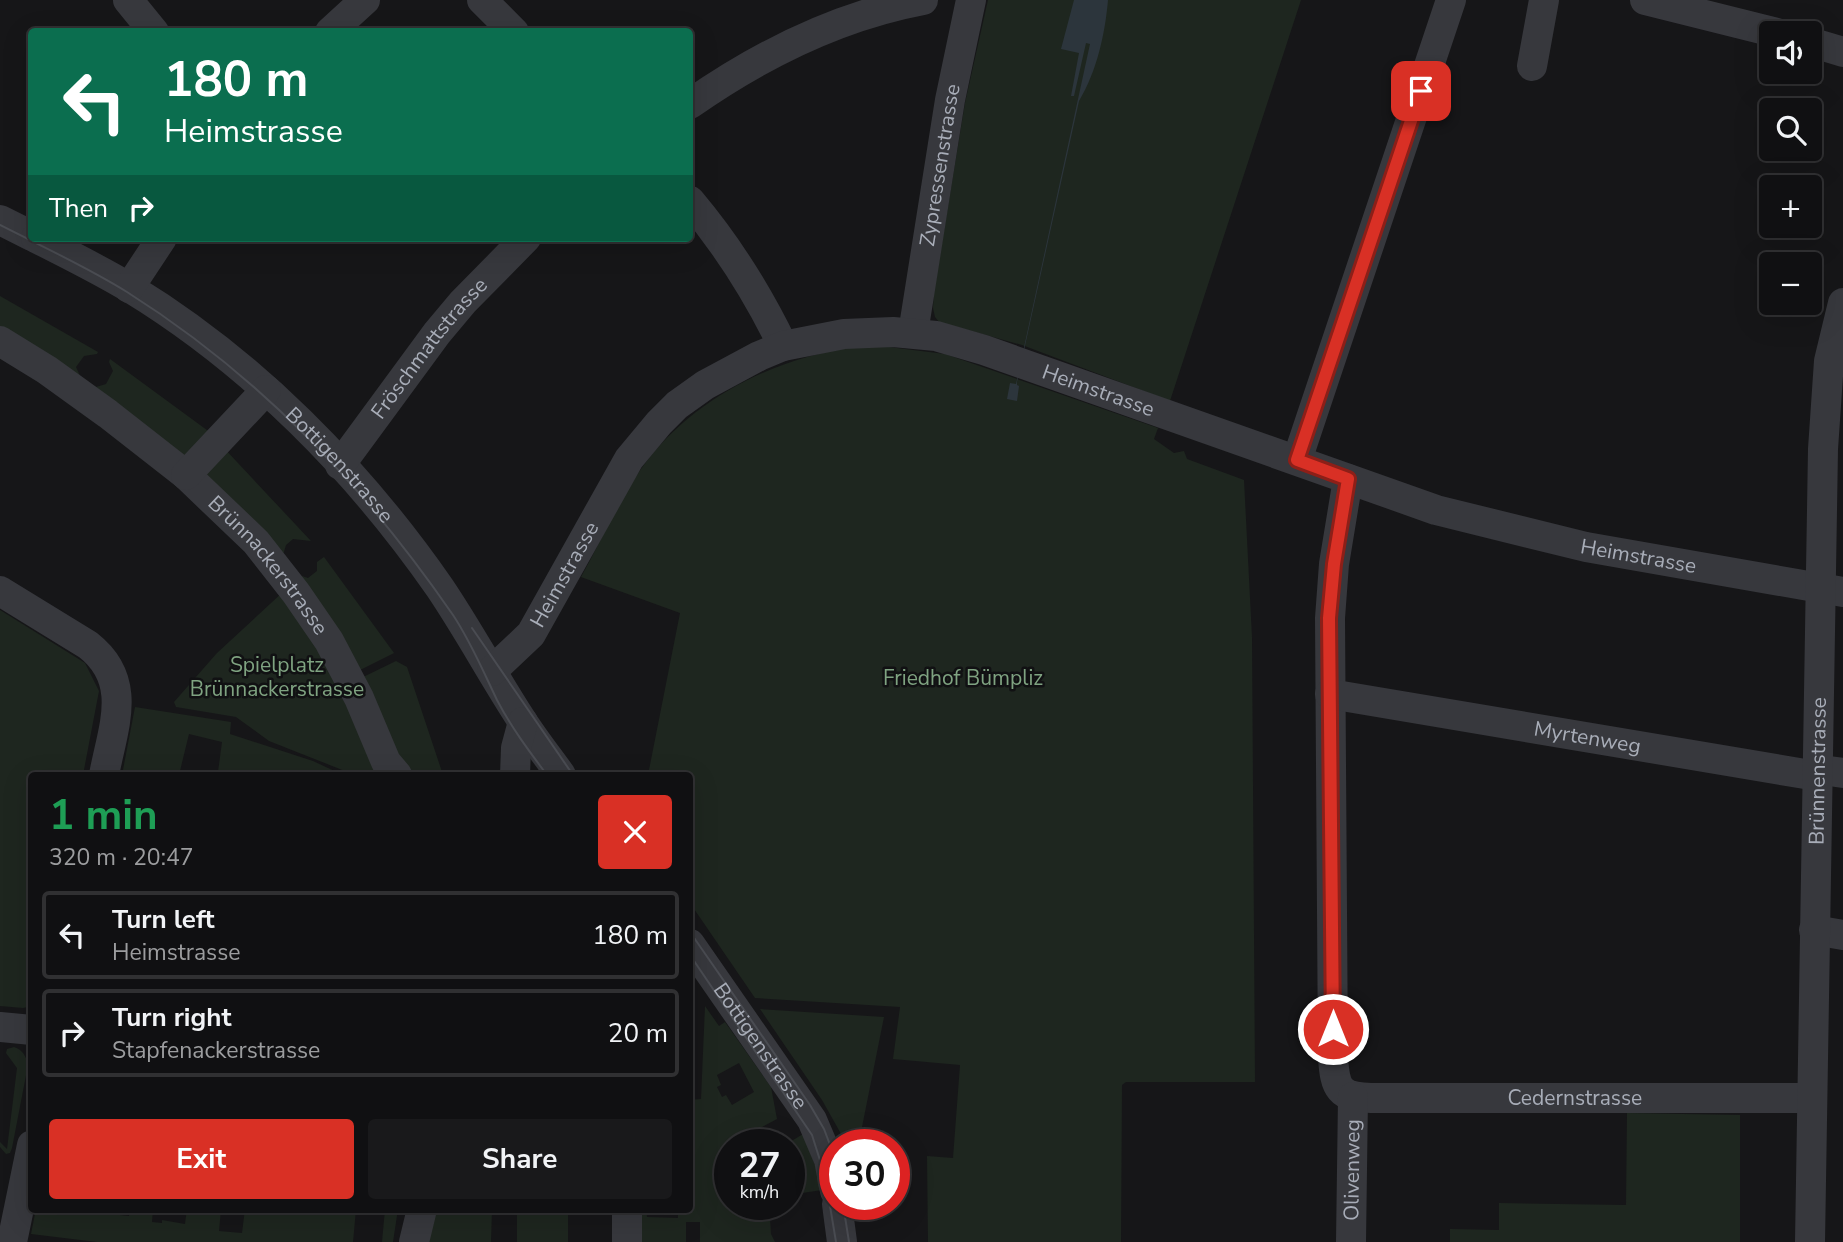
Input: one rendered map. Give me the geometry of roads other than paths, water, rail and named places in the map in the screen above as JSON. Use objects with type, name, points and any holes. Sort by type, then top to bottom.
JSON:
[{"type":"street","points":[[128,0],[151,28]]},
{"type":"street","points":[[334,28],[365,0]]},
{"type":"street","points":[[482,0],[509,28]]},
{"type":"street","points":[[693,102],[740,72],[821,29],[880,9],[923,0]]},
{"type":"street","name":"Zypressenstrasse","points":[[913,333],[947,113],[971,0]]},
{"type":"street","points":[[1297,460],[1451,0]]},
{"type":"street","points":[[1532,66],[1544,0]]},
{"type":"street","points":[[1645,0],[1707,7],[1759,26]]},
{"type":"street","points":[[1822,46],[1843,52]]},
{"type":"street","points":[[693,205],[742,272],[783,346]]},
{"type":"street","name":"Bottigenstrasse","points":[[43,242],[129,288],[195,332],[266,390],[341,465],[438,585],[523,722],[559,772]]},
{"type":"street","points":[[129,288],[159,242]]},
{"type":"street","name":"Fröschmattstrasse","points":[[341,465],[463,302],[522,242]]},
{"type":"street","name":"Brünnenstrasse","points":[[1810,1242],[1812,1098],[1828,933],[1831,590],[1822,449],[1827,381],[1833,340],[1843,303]]},
{"type":"street","name":"Heimstrasse","points":[[492,671],[531,635],[629,459],[677,405],[734,368],[783,346],[845,334],[913,333],[936,336],[984,350],[1436,510],[1513,530],[1586,547],[1831,590]]},
{"type":"street","name":"Brünnackerstrasse","points":[[0,341],[68,384],[186,475],[256,542],[307,609],[344,668],[383,755],[395,772]]},
{"type":"street","points":[[186,475],[266,390]]},
{"type":"street","name":"Olivenweg","points":[[1348,479],[1331,594],[1330,694],[1333,1057],[1335,1076],[1347,1094],[1352,1242]]},
{"type":"street","points":[[0,591],[88,645],[101,655],[110,669],[116,684],[118,704],[105,772]]},
{"type":"street","name":"Myrtenweg","points":[[1330,694],[1805,774],[1830,773]]},
{"type":"street","points":[[515,772],[516,748],[523,722]]},
{"type":"street","name":"Bottigenstrasse","points":[[693,948],[812,1120],[819,1136]]},
{"type":"street","points":[[0,1027],[28,1030]]},
{"type":"street","name":"Cedernstrasse","points":[[1347,1094],[1812,1098]]},
{"type":"street","points":[[12,1242],[28,1164]]},
{"type":"street","points":[[414,1242],[421,1213]]},
{"type":"street","points":[[627,1213],[627,1242]]},
{"type":"street","points":[[839,1220],[842,1242]]},
{"type":"tram line","points":[[0,225],[28,239]]},
{"type":"tram line","points":[[34,242],[112,283],[176,325],[265,397],[346,478],[419,568],[453,615],[502,710],[545,772]]},
{"type":"tram line","points":[[472,628],[571,772]]},
{"type":"tram line","points":[[693,936],[824,1129]]},
{"type":"tram line","points":[[693,959],[812,1135],[825,1176],[836,1242]]},
{"type":"tram line","points":[[846,1220],[849,1242]]},
{"type":"park label","name":"Spielplatz Brünnackerstrasse","points":[[277,677]]},
{"type":"park label","name":"Friedhof Bümpliz","points":[[963,678]]}]
